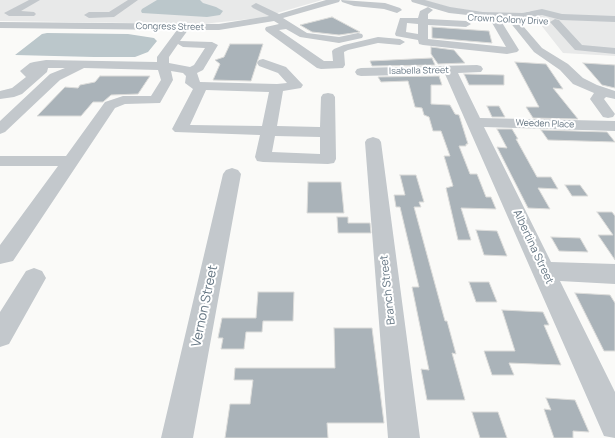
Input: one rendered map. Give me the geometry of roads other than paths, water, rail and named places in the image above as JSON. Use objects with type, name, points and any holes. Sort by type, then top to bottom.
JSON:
[{"type":"street","points":[[36,0],[8,13],[41,14]]},
{"type":"street","points":[[79,15],[111,15],[134,0]]},
{"type":"street","name":"Congress Street","points":[[0,25],[189,28],[238,25],[277,18],[336,0]]},
{"type":"street","points":[[345,0],[354,3],[385,6],[397,10]]},
{"type":"street","name":"Crown Colony Drive","points":[[415,0],[454,11],[514,20],[556,23]]},
{"type":"street","name":"Crown Colony Drive","points":[[404,2],[428,10],[498,24],[534,14],[549,13],[556,23]]},
{"type":"street","points":[[246,14],[260,8],[276,7]]},
{"type":"street","points":[[260,8],[309,37],[343,40],[363,35],[373,41]]},
{"type":"street","points":[[422,38],[403,36],[400,34],[403,20],[423,20],[480,25],[498,24],[513,50],[507,51],[422,42],[423,20],[424,12],[428,10]]},
{"type":"street","points":[[534,14],[532,16],[534,18],[580,29],[591,25],[615,26]]},
{"type":"street","points":[[556,23],[615,19]]},
{"type":"street","points":[[514,20],[538,50],[564,67],[581,83],[608,94]]},
{"type":"street","points":[[556,23],[580,48],[615,51]]},
{"type":"street","points":[[289,25],[270,29],[321,65],[339,65],[338,54],[340,50],[380,40],[400,42]]},
{"type":"street","points":[[163,66],[174,58],[183,44],[189,28]]},
{"type":"street","points":[[0,255],[5,255],[111,104],[123,100],[155,100],[167,80],[163,66],[164,55],[189,28]]},
{"type":"street","points":[[183,44],[212,45],[199,68],[190,72]]},
{"type":"street","points":[[473,56],[550,58]]},
{"type":"street","points":[[0,95],[17,91],[36,74],[47,67],[62,64],[163,66],[183,68],[190,72],[192,76],[192,83],[195,86],[277,88],[296,85],[282,70],[263,63]]},
{"type":"street","points":[[0,128],[60,74],[85,64]]},
{"type":"street","points":[[47,85],[61,84],[98,72],[108,65]]},
{"type":"street","name":"Albertina Street","points":[[450,70],[476,122],[615,425]]},
{"type":"street","name":"Isabella Street","points":[[361,72],[477,70]]},
{"type":"street","points":[[202,86],[180,129],[328,132]]},
{"type":"street","points":[[277,88],[263,157],[328,159],[328,97]]},
{"type":"street","points":[[608,94],[597,100],[612,120]]},
{"type":"street","name":"Weeden Place","points":[[476,122],[612,120]]},
{"type":"street","name":"Branch Street","points":[[373,142],[404,438]]},
{"type":"street","points":[[0,161],[71,161]]},
{"type":"street","name":"Vernon Street","points":[[177,438],[232,174]]},
{"type":"street","points":[[544,271],[615,274]]},
{"type":"street","points":[[0,335],[34,278]]}]
